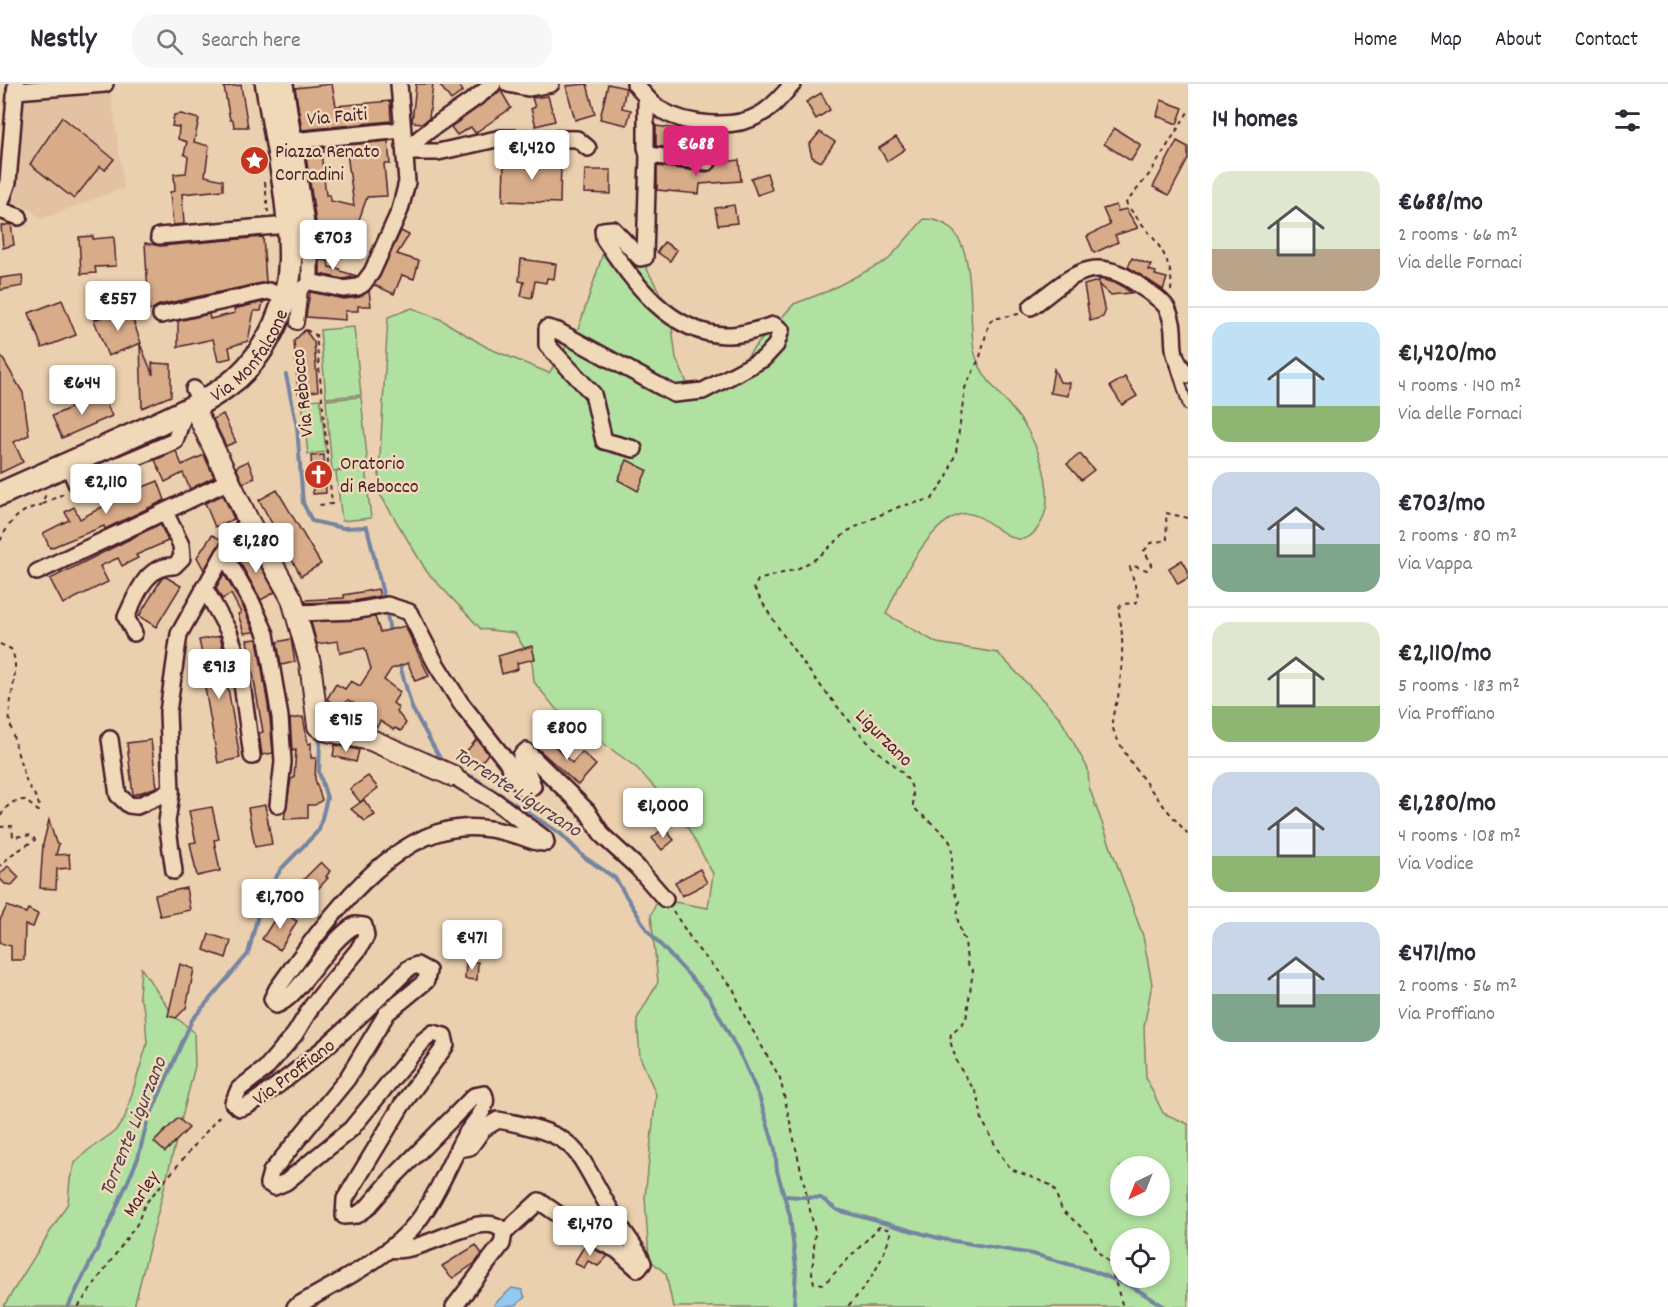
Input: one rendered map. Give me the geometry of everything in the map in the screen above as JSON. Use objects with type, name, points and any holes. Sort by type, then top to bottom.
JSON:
[{"type":"main road","name":"Via Monfalcone","points":[[0,494],[64,473],[94,453],[239,376],[269,334],[285,297],[290,260],[279,226],[285,142],[267,84]]},
{"type":"street","points":[[0,205],[8,182],[15,88],[105,84]]},
{"type":"street","name":"Via Rebocco","points":[[285,84],[285,142],[310,250],[310,282],[301,289],[297,323]]},
{"type":"street","points":[[310,282],[343,289],[358,287],[370,276],[400,210],[407,182],[399,84]]},
{"type":"street","points":[[406,152],[414,141],[477,99],[494,84]]},
{"type":"street","points":[[508,84],[528,88],[551,84]]},
{"type":"street","points":[[635,84],[662,111],[689,121],[742,122],[761,114],[793,84]]},
{"type":"street","points":[[634,449],[604,441],[593,394],[547,345],[547,328],[558,331],[674,394],[703,391],[763,358],[776,345],[781,330],[774,325],[727,336],[700,332],[657,306],[633,281],[604,238],[603,231],[613,229],[640,258],[645,257],[648,155],[646,97]]},
{"type":"street","name":"Via Faiti","points":[[285,142],[402,130]]},
{"type":"street","points":[[406,152],[438,152],[501,138],[577,139],[588,148]]},
{"type":"street","points":[[648,155],[708,162]]},
{"type":"street","points":[[0,210],[19,217]]},
{"type":"street","points":[[159,236],[279,226]]},
{"type":"street","points":[[1031,307],[1067,278],[1085,270],[1110,269],[1141,287],[1167,308],[1172,324],[1175,360],[1188,375]]},
{"type":"street","name":"Via Monfalcone","points":[[160,315],[269,291],[285,297]]},
{"type":"street","name":"Via Monfalcone","points":[[64,473],[109,470],[175,441],[193,402]]},
{"type":"street","name":"Via Proffiano","points":[[193,402],[229,482],[297,613],[310,663],[315,714],[320,728],[371,741],[453,776],[495,801],[545,839],[546,843],[487,829],[461,828],[438,833],[400,851],[329,918],[299,956],[274,994],[274,1004],[278,1005],[289,998],[324,951],[349,928],[361,924],[365,929],[366,936],[358,950],[325,988],[295,1034],[265,1069],[239,1089],[233,1099],[237,1107],[249,1105],[320,1053],[409,968],[422,966],[429,974],[426,981],[387,1013],[347,1079],[271,1172],[268,1183],[274,1187],[286,1182],[351,1129],[423,1041],[433,1033],[444,1036],[446,1045],[402,1105],[345,1199],[343,1214],[353,1217],[367,1208],[466,1103],[476,1095],[484,1094],[486,1099],[484,1107],[422,1215],[390,1249],[295,1307]]},
{"type":"street","points":[[94,453],[109,470]]},
{"type":"street","points":[[37,572],[229,482]]},
{"type":"street","points":[[134,633],[126,617],[149,573],[162,565],[174,566],[182,558],[181,544],[165,512]]},
{"type":"street","points":[[174,871],[167,822],[171,791],[168,712],[174,657],[179,634],[204,587],[248,520]]},
{"type":"street","points":[[224,554],[252,603],[266,634],[280,717],[283,762],[278,805]]},
{"type":"street","points":[[204,587],[229,632],[239,662],[252,756]]},
{"type":"street","points":[[297,613],[354,611],[387,605],[409,612],[436,664],[460,702],[507,762],[523,788],[528,790],[533,786],[521,758],[523,752],[526,752],[587,812],[603,836],[637,867],[665,899]]},
{"type":"street","points":[[110,739],[118,795],[122,801],[137,806],[171,791]]},
{"type":"street","name":"Via Proffiano","points":[[459,1149],[470,1147],[483,1129],[498,1120],[532,1126],[559,1136],[575,1149],[586,1163],[615,1218],[637,1248],[643,1263],[638,1269],[633,1267],[617,1250],[591,1237],[539,1201],[504,1233]]},
{"type":"street","name":"Via Proffiano","points":[[390,1249],[400,1252],[486,1223],[499,1227],[505,1238],[493,1258],[454,1307]]},
{"type":"lane","points":[[1175,360],[1180,385],[1188,406]]},
{"type":"path","points":[[1167,308],[1171,288],[1171,269],[1165,251],[1126,203],[1151,172],[1188,112]]},
{"type":"path","points":[[264,175],[279,226]]},
{"type":"path","name":"Ligurzano","points":[[1031,307],[1017,315],[993,319],[989,323],[980,357],[965,388],[956,452],[947,477],[932,499],[902,506],[856,527],[817,558],[798,569],[758,580],[754,588],[772,620],[825,694],[876,752],[900,769],[913,791],[913,807],[947,837],[951,844],[949,871],[954,893],[959,901],[957,917],[965,940],[967,963],[973,971],[966,1020],[951,1034],[950,1041],[955,1057],[978,1096],[982,1120],[1000,1154],[1011,1168],[1053,1186],[1062,1210],[1089,1234],[1098,1252],[1109,1262],[1123,1307]]},
{"type":"path","name":"Via Rebocco","points":[[316,335],[332,504],[318,505]]},
{"type":"path","points":[[41,505],[48,490],[64,473]]},
{"type":"path","points":[[0,541],[9,523],[25,508],[41,505],[68,491],[64,473]]},
{"type":"path","points":[[1188,518],[1166,513],[1167,540],[1151,543],[1144,551],[1152,564],[1150,568],[1147,570],[1130,567],[1139,600],[1136,603],[1121,604],[1118,609],[1121,652],[1118,694],[1112,723],[1118,740],[1131,761],[1188,834]]},
{"type":"path","points":[[0,644],[11,649],[15,660],[9,704],[10,724],[27,782],[37,797],[40,809],[38,811],[25,800],[16,800],[8,805],[0,816]]},
{"type":"path","points":[[0,826],[12,826],[13,837],[32,835],[35,840],[11,855],[0,866]]},
{"type":"path","points":[[665,899],[697,948],[733,988],[745,1017],[780,1078],[815,1232],[812,1275],[814,1283],[824,1284],[879,1227],[891,1230],[886,1254],[870,1281],[847,1307]]},
{"type":"path","name":"Marley","points":[[78,1307],[137,1224],[145,1204],[233,1099]]},
{"type":"shaded area","points":[[110,87],[124,188],[41,219],[28,208],[10,202],[21,98]]},
{"type":"green space","points":[[924,219],[943,223],[956,235],[964,252],[969,273],[972,338],[979,365],[991,384],[1021,420],[1038,452],[1047,493],[1043,518],[1037,529],[1028,537],[1019,539],[971,514],[961,514],[949,520],[926,542],[906,572],[886,614],[937,643],[998,653],[1060,718],[1088,769],[1089,787],[1143,936],[1152,984],[1144,1027],[1146,1078],[1163,1113],[1188,1124],[1188,1307],[673,1307],[666,1274],[649,1259],[645,1197],[656,1094],[640,1057],[637,1019],[658,982],[651,915],[658,899],[708,908],[713,874],[683,819],[637,768],[556,709],[534,682],[532,661],[515,633],[481,629],[427,572],[378,491],[388,317],[412,308],[440,319],[488,348],[549,373],[579,327],[604,250],[643,262],[670,312],[676,358],[687,383],[732,382],[752,350],[794,304],[828,291],[888,260]]},
{"type":"green space","points":[[354,327],[361,395],[326,398],[320,330]]},
{"type":"green space","points":[[361,397],[368,467],[332,471],[326,400]]},
{"type":"green space","points":[[320,399],[326,452],[308,454],[302,401]]},
{"type":"green space","points":[[365,468],[371,518],[342,521],[336,472]]},
{"type":"green space","points":[[141,968],[174,1016],[194,1032],[195,1066],[134,1307],[3,1307],[68,1203],[70,1179],[75,1163],[87,1151],[114,1132],[124,1120],[147,1044],[145,1011],[139,996]]},
{"type":"water","points":[[512,1288],[522,1290],[525,1297],[515,1306],[495,1307],[494,1304]]},
{"type":"building","points":[[332,84],[336,106],[390,101],[391,121],[302,130],[295,88]]},
{"type":"building","points":[[416,84],[433,84],[429,118],[423,123],[412,122]]},
{"type":"building","points":[[439,84],[458,84],[463,91],[451,100]]},
{"type":"building","points":[[587,84],[595,114],[575,120],[566,86]]},
{"type":"building","points":[[608,84],[626,88],[622,108],[631,110],[627,125],[600,119]]},
{"type":"building","points":[[241,85],[248,127],[234,127],[233,120],[230,120],[224,87]]},
{"type":"building","points":[[501,91],[511,108],[475,133],[471,127],[457,135],[451,127]]},
{"type":"building","points":[[821,93],[830,110],[816,119],[806,102]]},
{"type":"building","points":[[548,96],[555,121],[536,126],[531,109],[535,107],[532,98]]},
{"type":"building","points":[[1161,100],[1183,108],[1177,124],[1157,116]]},
{"type":"building","points":[[181,114],[199,119],[194,142],[209,146],[205,176],[223,180],[223,190],[182,194],[184,224],[173,225],[170,192],[175,191],[174,174],[186,173],[188,157],[184,154],[187,142],[178,139],[179,127],[172,126],[174,115]]},
{"type":"building","points":[[62,117],[114,159],[105,170],[100,166],[74,199],[30,164]]},
{"type":"building","points":[[656,126],[709,133],[706,152],[656,146]]},
{"type":"building","points":[[1114,128],[1141,145],[1131,161],[1104,144]]},
{"type":"building","points":[[820,132],[835,142],[821,162],[812,157],[809,145]]},
{"type":"building","points":[[896,137],[905,149],[887,161],[879,148]]},
{"type":"building","points":[[388,141],[390,164],[384,164],[387,196],[367,197],[354,234],[334,234],[332,245],[319,242],[305,150],[324,148],[324,152],[321,152],[326,195],[330,195],[331,201],[354,206],[346,145]]},
{"type":"building","points":[[1177,141],[1188,147],[1188,159],[1169,195],[1153,187]]},
{"type":"building","points":[[504,160],[561,162],[560,203],[503,201]]},
{"type":"building","points":[[739,160],[741,181],[700,184],[699,194],[657,190],[657,166],[707,172],[715,168],[718,163]]},
{"type":"building","points":[[585,170],[611,170],[611,194],[584,193]]},
{"type":"building","points":[[767,173],[772,190],[757,195],[751,178]]},
{"type":"building","points":[[734,205],[737,223],[718,225],[715,208]]},
{"type":"building","points":[[1116,205],[1118,211],[1126,209],[1138,228],[1115,235],[1118,242],[1094,253],[1087,236],[1110,225],[1103,209]]},
{"type":"building","points":[[11,224],[14,245],[3,248],[1,226]]},
{"type":"building","points":[[401,231],[409,235],[397,254],[419,261],[414,279],[402,275],[394,294],[374,285]]},
{"type":"building","points":[[93,236],[93,239],[114,237],[116,266],[95,267],[96,273],[81,274],[79,237]]},
{"type":"building","points":[[263,237],[266,282],[159,305],[149,311],[145,243],[160,246]]},
{"type":"building","points":[[664,242],[677,250],[670,261],[657,252]]},
{"type":"building","points":[[1132,258],[1151,265],[1149,270],[1156,272],[1155,275],[1167,278],[1163,290],[1128,267]]},
{"type":"building","points":[[521,259],[556,264],[554,279],[547,278],[546,283],[535,281],[532,298],[521,296],[524,282],[519,281]]},
{"type":"building","points":[[320,260],[328,261],[329,267],[357,276],[343,279],[320,274]]},
{"type":"building","points":[[22,275],[23,286],[0,290],[0,278]]},
{"type":"building","points":[[1099,279],[1119,284],[1131,293],[1110,295],[1099,285]]},
{"type":"building","points":[[1098,281],[1105,312],[1103,317],[1090,321],[1084,285]]},
{"type":"building","points":[[369,291],[371,306],[358,306],[358,311],[345,311],[345,320],[306,317],[310,292],[344,299],[360,297]]},
{"type":"building","points":[[62,300],[76,335],[42,348],[29,313]]},
{"type":"building","points":[[263,302],[261,311],[254,311],[248,341],[229,347],[231,358],[218,361],[213,339],[178,347],[178,321],[209,314],[210,319],[235,313],[234,309]]},
{"type":"building","points":[[129,309],[141,343],[108,356],[94,320]]},
{"type":"building","points":[[305,330],[314,342],[318,391],[298,393],[294,341]]},
{"type":"building","points":[[140,344],[153,375],[152,363],[171,364],[171,396],[142,408]]},
{"type":"building","points":[[0,354],[23,393],[29,435],[14,442],[23,462],[0,473]]},
{"type":"building","points":[[1054,369],[1060,382],[1070,383],[1068,396],[1050,393]]},
{"type":"building","points":[[1125,377],[1137,396],[1122,405],[1110,386]]},
{"type":"building","points":[[102,394],[112,416],[62,438],[52,416]]},
{"type":"building","points":[[223,414],[236,442],[226,446],[213,419]]},
{"type":"building","points":[[176,451],[182,465],[204,455],[214,477],[190,489],[183,473],[165,482],[155,460]]},
{"type":"building","points":[[1080,454],[1094,470],[1081,480],[1067,464]]},
{"type":"building","name":"Oratorio di Rebocco","points":[[324,455],[326,493],[313,494],[311,456]]},
{"type":"building","points":[[627,460],[647,470],[638,491],[618,480]]},
{"type":"building","points":[[248,461],[255,478],[243,483],[236,467]]},
{"type":"building","points":[[158,481],[165,500],[105,529],[104,526],[50,548],[43,533],[69,520],[65,512],[74,507],[80,519],[128,493]]},
{"type":"building","points":[[277,490],[321,564],[301,576],[259,500]]},
{"type":"building","points":[[223,495],[234,519],[215,527],[205,503]]},
{"type":"building","points":[[160,524],[168,541],[136,555],[138,558],[122,566],[118,558],[100,566],[108,582],[63,604],[50,579]]},
{"type":"building","points":[[212,535],[222,540],[204,570],[197,557]]},
{"type":"building","points":[[250,548],[275,592],[261,600],[237,557]]},
{"type":"building","points":[[1182,560],[1188,570],[1188,578],[1178,584],[1169,568]]},
{"type":"building","points":[[224,574],[254,632],[244,633],[238,614],[241,613],[231,594],[222,599],[216,588]]},
{"type":"building","points":[[166,577],[181,586],[156,627],[139,616],[162,578]]},
{"type":"building","points":[[378,589],[380,596],[354,601],[306,603],[305,600],[344,598],[344,595]]},
{"type":"building","points":[[375,617],[380,632],[405,626],[429,676],[415,681],[408,663],[391,669],[384,680],[400,692],[393,703],[399,708],[397,712],[406,723],[401,731],[395,728],[394,730],[380,721],[377,727],[366,720],[371,713],[348,700],[341,709],[327,699],[336,684],[345,689],[351,681],[360,686],[371,669],[365,648],[340,653],[338,641],[317,644],[311,622]]},
{"type":"building","points":[[220,636],[230,676],[226,676],[240,758],[218,763],[204,682],[208,681],[199,640]]},
{"type":"building","points":[[257,639],[270,718],[273,753],[262,755],[259,733],[263,732],[247,640]]},
{"type":"building","points":[[291,639],[295,662],[281,665],[277,642]]},
{"type":"building","points":[[532,646],[535,659],[517,663],[518,669],[502,674],[498,656]]},
{"type":"building","points":[[303,717],[308,744],[311,743],[311,758],[316,758],[315,779],[322,800],[315,805],[308,805],[308,818],[284,819],[291,779],[294,778],[296,750],[292,751],[290,719]]},
{"type":"building","points":[[544,736],[572,763],[582,752],[596,765],[578,785],[535,746]]},
{"type":"building","points":[[477,739],[488,754],[479,765],[465,753]]},
{"type":"building","points":[[151,740],[157,787],[133,795],[127,743]]},
{"type":"building","points":[[335,745],[359,750],[356,762],[333,756]]},
{"type":"building","points":[[368,776],[378,788],[360,802],[350,789]]},
{"type":"building","points":[[364,800],[375,815],[365,821],[351,809]]},
{"type":"building","points":[[265,805],[272,844],[255,847],[248,808]]},
{"type":"building","points":[[212,807],[219,839],[214,840],[220,871],[197,876],[190,843],[196,842],[189,811]]},
{"type":"building","points":[[49,820],[56,843],[59,844],[56,855],[69,854],[70,868],[57,869],[56,889],[40,888],[43,844]]},
{"type":"building","points":[[664,828],[674,840],[662,850],[652,838]]},
{"type":"building","points":[[321,862],[330,871],[326,877],[328,878],[303,905],[291,892]]},
{"type":"building","points":[[8,866],[19,877],[12,885],[5,884],[0,879],[0,874]]},
{"type":"building","points":[[700,869],[707,883],[682,896],[675,882]]},
{"type":"building","points":[[186,888],[190,910],[160,916],[155,895]]},
{"type":"building","points":[[7,906],[26,913],[28,909],[38,914],[33,927],[25,925],[24,960],[11,960],[11,946],[0,943],[0,920]]},
{"type":"building","points":[[280,911],[297,921],[280,950],[262,939]]},
{"type":"building","points":[[209,934],[231,941],[226,958],[204,950]]},
{"type":"building","points":[[466,962],[478,962],[477,980],[465,979]]},
{"type":"building","points":[[180,964],[194,969],[186,1008],[176,1018],[168,1016]]},
{"type":"building","points":[[178,1118],[189,1128],[165,1152],[154,1142]]},
{"type":"building","points":[[476,1245],[482,1254],[475,1263],[453,1278],[449,1275],[442,1266]]},
{"type":"building","points":[[585,1245],[608,1256],[598,1266],[588,1261],[584,1268],[574,1263]]},
{"type":"waterway","name":"Torrente Ligurzano","points":[[286,375],[297,427],[303,503],[312,521],[343,528],[367,527],[384,598]]},
{"type":"waterway","name":"Torrente Ligurzano","points":[[386,610],[390,632]]},
{"type":"waterway","name":"Torrente Ligurzano","points":[[399,662],[412,708],[442,762]]},
{"type":"waterway","name":"Torrente Ligurzano","points":[[68,1307],[107,1229],[138,1158],[147,1123],[192,1020],[248,954],[261,903],[281,869],[319,830],[327,798],[319,772],[320,741]]},
{"type":"waterway","name":"Torrente Ligurzano","points":[[461,773],[473,777],[561,834],[584,857],[615,878],[647,930],[709,997],[742,1058],[759,1096],[775,1149],[777,1171],[790,1216],[796,1268],[794,1307]]},
{"type":"waterway","points":[[784,1196],[821,1198],[837,1210],[942,1239],[1033,1254],[1093,1271],[1136,1289],[1165,1307]]},
{"type":"place","name":"Piazza Renato Corradini","points":[[254,161]]},
{"type":"place","name":"Oratorio di Rebocco","points":[[319,474]]}]
